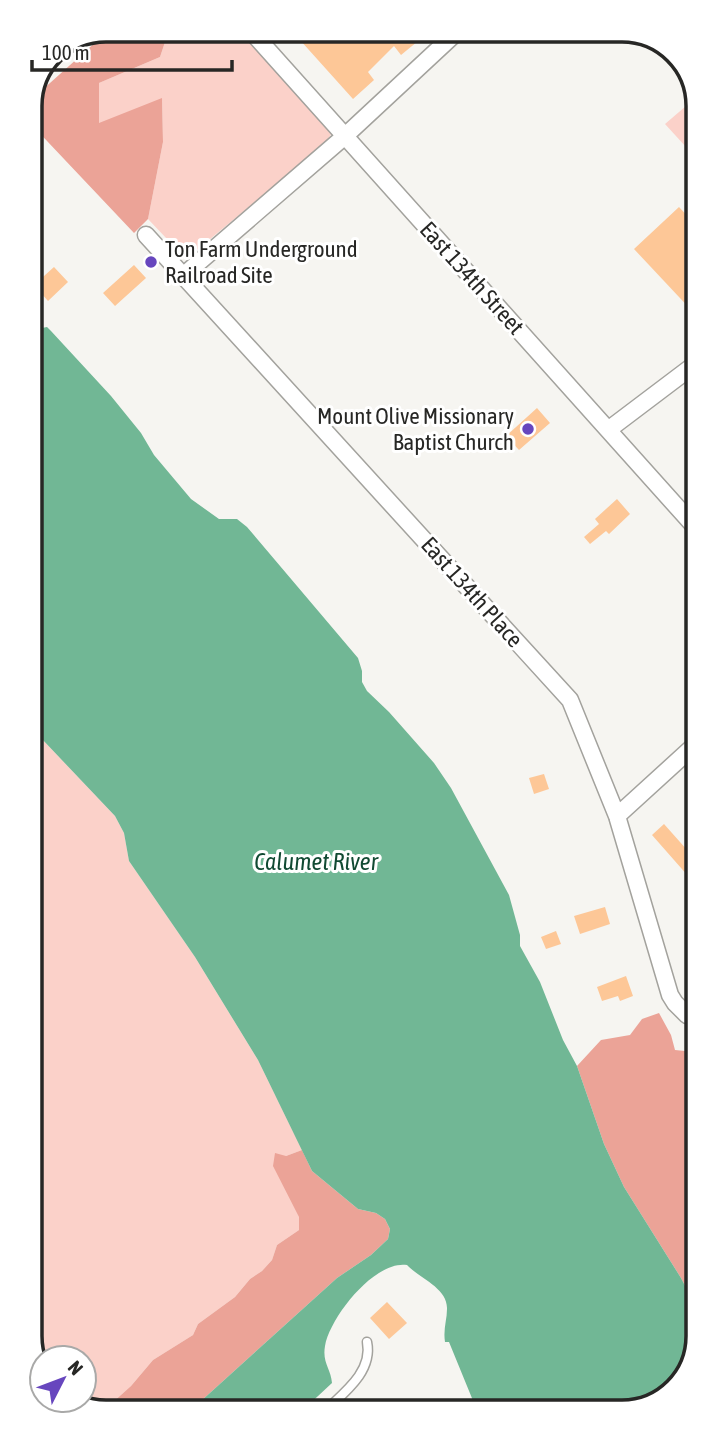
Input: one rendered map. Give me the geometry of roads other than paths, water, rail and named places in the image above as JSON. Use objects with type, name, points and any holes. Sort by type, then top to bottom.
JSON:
[{"type":"street","name":"East 134th Street","points":[[261,42],[686,517]]},
{"type":"street","points":[[184,275],[345,136],[445,42]]},
{"type":"street","name":"East 134th Place","points":[[146,235],[570,700],[617,816],[670,995],[675,1003],[686,1010]]},
{"type":"street","points":[[608,430],[686,371]]},
{"type":"street","points":[[617,816],[686,753]]},
{"type":"lane","points":[[335,1400],[366,1366],[369,1352],[367,1342]]},
{"type":"water","name":"Calumet River","points":[[47,327],[111,396],[141,433],[154,455],[191,499],[219,519],[237,519],[247,527],[358,658],[362,682],[367,691],[434,763],[451,788],[509,895],[520,935],[520,946],[540,982],[563,1040],[577,1066],[604,1144],[624,1187],[686,1288],[686,1336],[683,1356],[664,1384],[634,1399],[473,1400],[449,1342],[445,1342],[447,1309],[443,1295],[407,1265],[381,1271],[356,1293],[335,1320],[325,1346],[332,1383],[314,1400],[202,1400],[337,1278],[371,1255],[388,1239],[390,1229],[385,1219],[376,1213],[358,1209],[312,1171],[258,1060],[195,957],[129,861],[124,833],[115,816],[42,739],[42,328]]},
{"type":"place","name":"Ton Farm Underground Railroad Site","points":[[151,262]]},
{"type":"place","name":"Mount Olive Missionary Baptist Church","points":[[528,429]]}]
